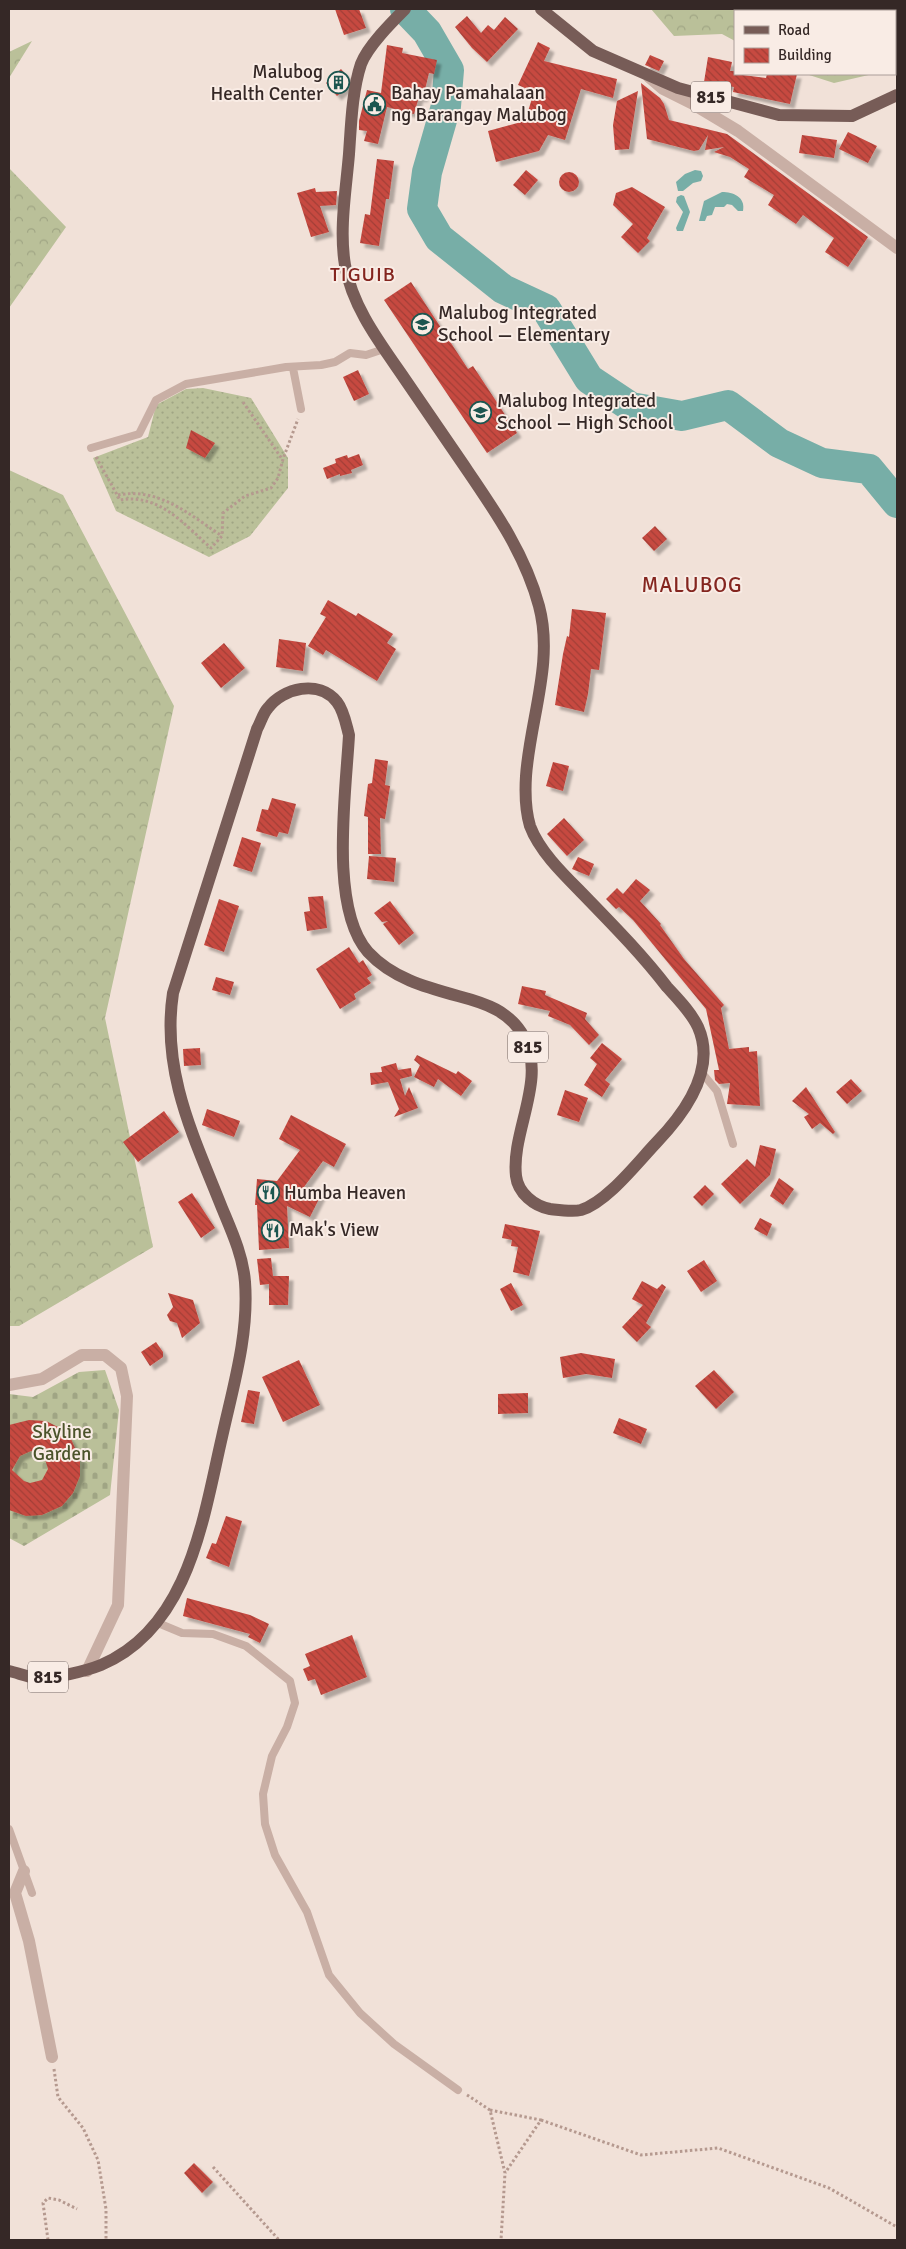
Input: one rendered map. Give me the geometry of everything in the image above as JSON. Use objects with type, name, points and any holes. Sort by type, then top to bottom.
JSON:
[{"type":"main road","name":"815","points":[[9,1671],[38,1678],[87,1671],[121,1657],[158,1623],[177,1592],[199,1537],[245,1324],[245,1281],[239,1251],[182,1106],[171,1056],[169,1017],[173,993],[257,729],[267,708],[280,696],[291,691],[314,689],[326,693],[337,701],[345,716],[349,735],[343,863],[349,910],[356,934],[368,952],[386,968],[417,985],[496,1008],[511,1019],[526,1039],[532,1062],[516,1179],[530,1200],[539,1206],[581,1210],[597,1200],[613,1188],[672,1127],[685,1109],[702,1073],[703,1062],[700,1032],[693,1019],[656,972],[558,869],[530,826],[525,798],[527,763],[544,669],[545,641],[540,609],[527,569],[493,508],[384,349],[354,300],[345,265],[343,242],[352,109],[362,62],[389,25],[405,9]]},
{"type":"main road","name":"815","points":[[540,9],[593,51],[678,88],[779,115],[852,116],[897,95]]},
{"type":"street","points":[[648,75],[663,89],[694,104],[738,131],[897,248]]},
{"type":"street","points":[[9,1385],[42,1379],[82,1355],[105,1355],[121,1368],[127,1396],[118,1604],[87,1671]]},
{"type":"street","points":[[24,1871],[15,1893],[29,1942],[52,2056]]},
{"type":"lane","points":[[91,448],[140,434],[156,400],[186,384],[286,367],[293,368],[335,362],[350,353],[366,355],[384,349]]},
{"type":"lane","points":[[293,368],[302,409]]},
{"type":"lane","points":[[702,1073],[717,1091],[733,1144]]},
{"type":"lane","points":[[158,1623],[182,1633],[213,1634],[246,1646],[290,1681],[295,1703],[287,1727],[272,1756],[263,1794],[265,1824],[275,1855],[307,1912],[329,1975],[360,2013],[394,2044],[458,2090]]},
{"type":"lane","points":[[9,1829],[32,1893]]},
{"type":"path","points":[[243,402],[282,459]]},
{"type":"path","points":[[91,448],[120,500],[132,498],[153,502],[171,512],[211,548],[222,536],[224,513],[246,496],[271,488],[278,478],[282,459],[302,409]]},
{"type":"path","points":[[118,494],[133,492],[165,499],[222,536]]},
{"type":"path","points":[[52,2056],[58,2097],[83,2128],[98,2160],[106,2209],[106,2240]]},
{"type":"path","points":[[458,2090],[490,2110],[541,2120],[641,2155],[718,2148],[829,2188],[897,2227]]},
{"type":"path","points":[[490,2110],[505,2173],[501,2240]]},
{"type":"path","points":[[505,2173],[541,2120]]},
{"type":"path","points":[[213,2167],[280,2240]]},
{"type":"path","points":[[48,2240],[43,2203],[48,2198],[59,2200],[77,2209]]},
{"type":"green space","points":[[651,9],[897,9],[897,68],[896,10],[734,10],[734,40],[722,34],[674,36]]},
{"type":"green space","points":[[32,41],[9,78],[9,52]]},
{"type":"green space","points":[[809,75],[869,75],[834,83]]},
{"type":"green space","points":[[9,168],[66,227],[9,308]]},
{"type":"green space","points":[[203,388],[251,398],[288,458],[288,488],[250,536],[209,557],[116,511],[93,458],[148,437],[156,405],[186,389]]},
{"type":"green space","points":[[9,470],[63,495],[174,706],[105,1018],[153,1247],[19,1326],[9,1326]]},
{"type":"green space","name":"Skyline Garden","points":[[105,1370],[119,1410],[110,1495],[24,1546],[9,1538],[9,1394],[33,1397],[79,1372]]},
{"type":"water","points":[[695,170],[701,171],[703,176],[701,181],[693,183],[683,191],[678,191],[676,182],[685,174]]},
{"type":"water","points":[[722,192],[738,196],[743,202],[743,211],[738,211],[732,205],[727,204],[724,207],[715,207],[712,215],[707,216],[705,221],[699,221],[704,201]]},
{"type":"water","points":[[684,196],[690,212],[683,231],[677,231],[676,228],[683,212],[676,202],[677,197]]},
{"type":"building","points":[[335,9],[359,9],[366,28],[344,35]]},
{"type":"building","points":[[467,16],[481,33],[488,25],[494,30],[505,17],[518,29],[487,62],[472,48],[455,27]]},
{"type":"building","points":[[538,42],[550,48],[544,61],[617,79],[613,98],[581,89],[565,140],[548,135],[539,151],[496,162],[488,131],[525,121],[534,92],[518,85]]},
{"type":"building","points":[[387,45],[403,48],[402,53],[437,60],[434,74],[429,73],[423,98],[419,97],[414,114],[387,107],[378,144],[364,141],[367,131],[359,130],[359,121],[367,90],[381,93]]},
{"type":"building","points":[[650,55],[664,61],[659,71],[645,65]]},
{"type":"building","points":[[708,57],[732,62],[730,71],[734,71],[734,75],[766,78],[767,75],[797,75],[790,104],[733,92],[734,87],[704,82]]},
{"type":"building","name":"Malubog Health Center","points":[[341,69],[349,78],[347,87],[337,96],[326,83]]},
{"type":"building","points":[[641,83],[660,98],[669,120],[727,134],[868,237],[848,267],[825,252],[834,238],[803,215],[796,224],[768,205],[774,195],[744,177],[749,169],[730,157],[714,152],[724,147],[705,150],[708,135],[699,150],[694,151],[647,139]]},
{"type":"building","points":[[638,91],[629,149],[615,150],[613,125],[617,101]]},
{"type":"building","points":[[848,132],[877,146],[868,163],[839,149]]},
{"type":"building","points":[[802,135],[837,140],[834,158],[799,153]]},
{"type":"building","points":[[377,159],[394,161],[389,199],[386,199],[379,246],[360,243],[365,214],[370,215]]},
{"type":"building","points":[[526,170],[538,180],[525,195],[513,185]]},
{"type":"building","points":[[569,172],[576,175],[579,182],[576,189],[569,192],[562,189],[559,182],[562,175]]},
{"type":"building","points":[[632,187],[665,207],[647,238],[650,241],[638,253],[621,237],[633,224],[613,205],[616,193]]},
{"type":"building","points":[[315,188],[316,192],[337,191],[336,205],[320,206],[329,232],[311,237],[297,193]]},
{"type":"building","points":[[411,282],[468,369],[473,366],[517,433],[487,453],[384,300]]},
{"type":"building","points":[[358,370],[369,394],[354,401],[343,377]]},
{"type":"building","points":[[191,430],[215,443],[205,458],[186,448]]},
{"type":"building","points":[[359,454],[363,465],[351,470],[352,473],[340,476],[340,474],[327,479],[323,468],[336,463],[335,459],[347,455],[348,458]]},
{"type":"building","points":[[655,526],[667,539],[654,551],[642,538]]},
{"type":"building","points":[[328,600],[356,616],[358,613],[393,634],[387,643],[396,649],[377,681],[326,650],[323,655],[308,646],[326,617],[320,614]]},
{"type":"building","points":[[572,609],[606,613],[599,670],[591,669],[584,712],[555,705],[563,654],[567,636],[569,637]]},
{"type":"building","points":[[279,639],[306,643],[303,671],[276,667]]},
{"type":"building","points":[[224,643],[245,668],[221,688],[201,663]]},
{"type":"building","points":[[375,759],[388,761],[385,785],[390,786],[385,819],[380,818],[381,854],[368,854],[368,817],[364,816],[368,784],[372,783]]},
{"type":"building","points":[[553,762],[569,766],[563,791],[546,786]]},
{"type":"building","points":[[272,798],[296,804],[288,834],[279,832],[277,837],[256,831],[262,809],[268,810]]},
{"type":"building","points":[[564,818],[584,840],[567,856],[547,834]]},
{"type":"building","points":[[242,837],[261,843],[252,872],[233,866]]},
{"type":"building","points":[[369,856],[396,858],[394,882],[367,879]]},
{"type":"building","points":[[578,857],[594,864],[589,876],[572,869]]},
{"type":"building","points":[[636,879],[650,890],[640,901],[661,924],[684,959],[724,1005],[721,1008],[729,1049],[749,1047],[749,1052],[757,1051],[760,1106],[727,1104],[730,1083],[719,1084],[715,1080],[714,1070],[719,1070],[706,1009],[633,920],[619,907],[616,909],[606,899],[617,888],[623,894]]},
{"type":"building","points":[[323,896],[327,928],[307,931],[304,912],[310,911],[308,897]]},
{"type":"building","points":[[219,899],[239,906],[224,952],[204,945]]},
{"type":"building","points":[[390,901],[414,933],[399,945],[383,924],[388,921],[382,922],[374,913]]},
{"type":"building","points":[[349,947],[359,963],[363,960],[372,975],[367,978],[371,983],[354,994],[356,999],[340,1009],[316,969]]},
{"type":"building","points":[[216,977],[234,982],[230,995],[212,990]]},
{"type":"building","points":[[522,986],[546,991],[545,995],[587,1013],[585,1019],[599,1035],[589,1045],[570,1025],[548,1016],[550,1011],[518,1004]]},
{"type":"building","points":[[602,1043],[622,1059],[605,1080],[610,1084],[602,1097],[584,1085],[597,1064],[590,1058]]},
{"type":"building","points":[[200,1048],[201,1065],[184,1066],[183,1049]]},
{"type":"building","points":[[417,1055],[456,1074],[458,1071],[472,1081],[461,1096],[438,1079],[434,1087],[414,1077],[420,1065],[414,1060]]},
{"type":"building","points":[[396,1063],[398,1070],[411,1068],[412,1076],[400,1079],[405,1096],[409,1087],[418,1108],[394,1117],[399,1109],[388,1082],[371,1085],[370,1073],[382,1072],[381,1067]]},
{"type":"building","points":[[851,1079],[862,1091],[847,1104],[836,1092]]},
{"type":"building","points":[[806,1087],[835,1132],[833,1134],[820,1123],[812,1129],[804,1117],[809,1114],[792,1101]]},
{"type":"building","points":[[565,1090],[588,1098],[579,1122],[557,1115]]},
{"type":"building","points":[[207,1109],[240,1121],[234,1137],[202,1125]]},
{"type":"building","points":[[164,1111],[179,1132],[138,1162],[123,1142]]},
{"type":"building","points":[[291,1115],[346,1144],[334,1167],[323,1161],[304,1187],[321,1195],[310,1217],[287,1206],[289,1248],[259,1250],[257,1205],[255,1205],[257,1179],[277,1181],[300,1150],[279,1139]]},
{"type":"building","points":[[760,1145],[776,1149],[770,1175],[740,1204],[721,1184],[747,1159],[755,1167]]},
{"type":"building","points":[[779,1178],[794,1189],[783,1205],[770,1196]]},
{"type":"building","points":[[705,1185],[714,1194],[702,1206],[693,1197]]},
{"type":"building","points":[[192,1193],[215,1228],[201,1238],[178,1202]]},
{"type":"building","points":[[760,1218],[772,1224],[767,1236],[754,1229]]},
{"type":"building","points":[[505,1224],[540,1231],[529,1276],[513,1272],[518,1247],[511,1246],[512,1240],[502,1238]]},
{"type":"building","points":[[271,1258],[273,1276],[289,1276],[288,1305],[269,1305],[269,1284],[260,1285],[257,1259]]},
{"type":"building","points":[[704,1260],[717,1281],[701,1292],[687,1271]]},
{"type":"building","points":[[642,1281],[657,1289],[662,1284],[666,1287],[646,1323],[651,1327],[637,1342],[622,1327],[643,1305],[632,1299]]},
{"type":"building","points":[[511,1283],[523,1305],[511,1311],[500,1289]]},
{"type":"building","points":[[168,1293],[193,1300],[200,1323],[182,1338],[177,1323],[170,1321],[167,1315],[173,1307]]},
{"type":"building","points":[[156,1342],[163,1352],[163,1357],[150,1366],[141,1352]]},
{"type":"building","points":[[581,1353],[615,1359],[612,1378],[586,1374],[563,1378],[560,1357]]},
{"type":"building","points":[[299,1360],[320,1405],[283,1422],[262,1377]]},
{"type":"building","points":[[714,1370],[734,1392],[716,1409],[695,1386]]},
{"type":"building","points":[[248,1390],[260,1392],[254,1424],[241,1422]]},
{"type":"building","points":[[528,1393],[528,1413],[498,1414],[498,1394]]},
{"type":"building","points":[[619,1418],[647,1429],[641,1444],[613,1433]]},
{"type":"building","points":[[29,1420],[46,1421],[60,1428],[71,1439],[80,1459],[80,1476],[73,1493],[62,1506],[42,1515],[26,1516],[9,1510],[9,1425]],"holes":[[[31,1451],[44,1456],[48,1469],[42,1480],[30,1483],[24,1481],[12,1470],[20,1456]]]},
{"type":"building","points":[[226,1516],[242,1521],[229,1567],[206,1558],[212,1543],[216,1544]]},
{"type":"building","points":[[187,1598],[250,1615],[269,1624],[260,1643],[248,1637],[250,1634],[183,1616]]},
{"type":"building","points":[[352,1635],[367,1677],[321,1695],[315,1679],[308,1681],[303,1669],[310,1666],[305,1654]]},
{"type":"building","points":[[194,2163],[213,2182],[202,2193],[184,2173]]},
{"type":"waterway","points":[[405,9],[427,32],[449,70],[446,106],[427,172],[422,209],[439,238],[503,289],[546,309],[589,379],[631,407],[682,416],[728,405],[779,443],[822,463],[869,469],[897,503]]},
{"type":"place","name":"Malubog Health Center","points":[[339,83]]},
{"type":"place","name":"Bahay Pamahalaan ng Barangay Malubog","points":[[375,104]]},
{"type":"place","name":"Malubog Integrated School — Elementary","points":[[422,324]]},
{"type":"place","name":"Malubog Integrated School — High School","points":[[481,412]]},
{"type":"place","name":"Humba Heaven","points":[[268,1193]]},
{"type":"place","name":"Mak's View","points":[[273,1230]]},
{"type":"district","name":"TIGUIB","points":[[363,274]]},
{"type":"district","name":"MALUBOG","points":[[692,585]]}]
